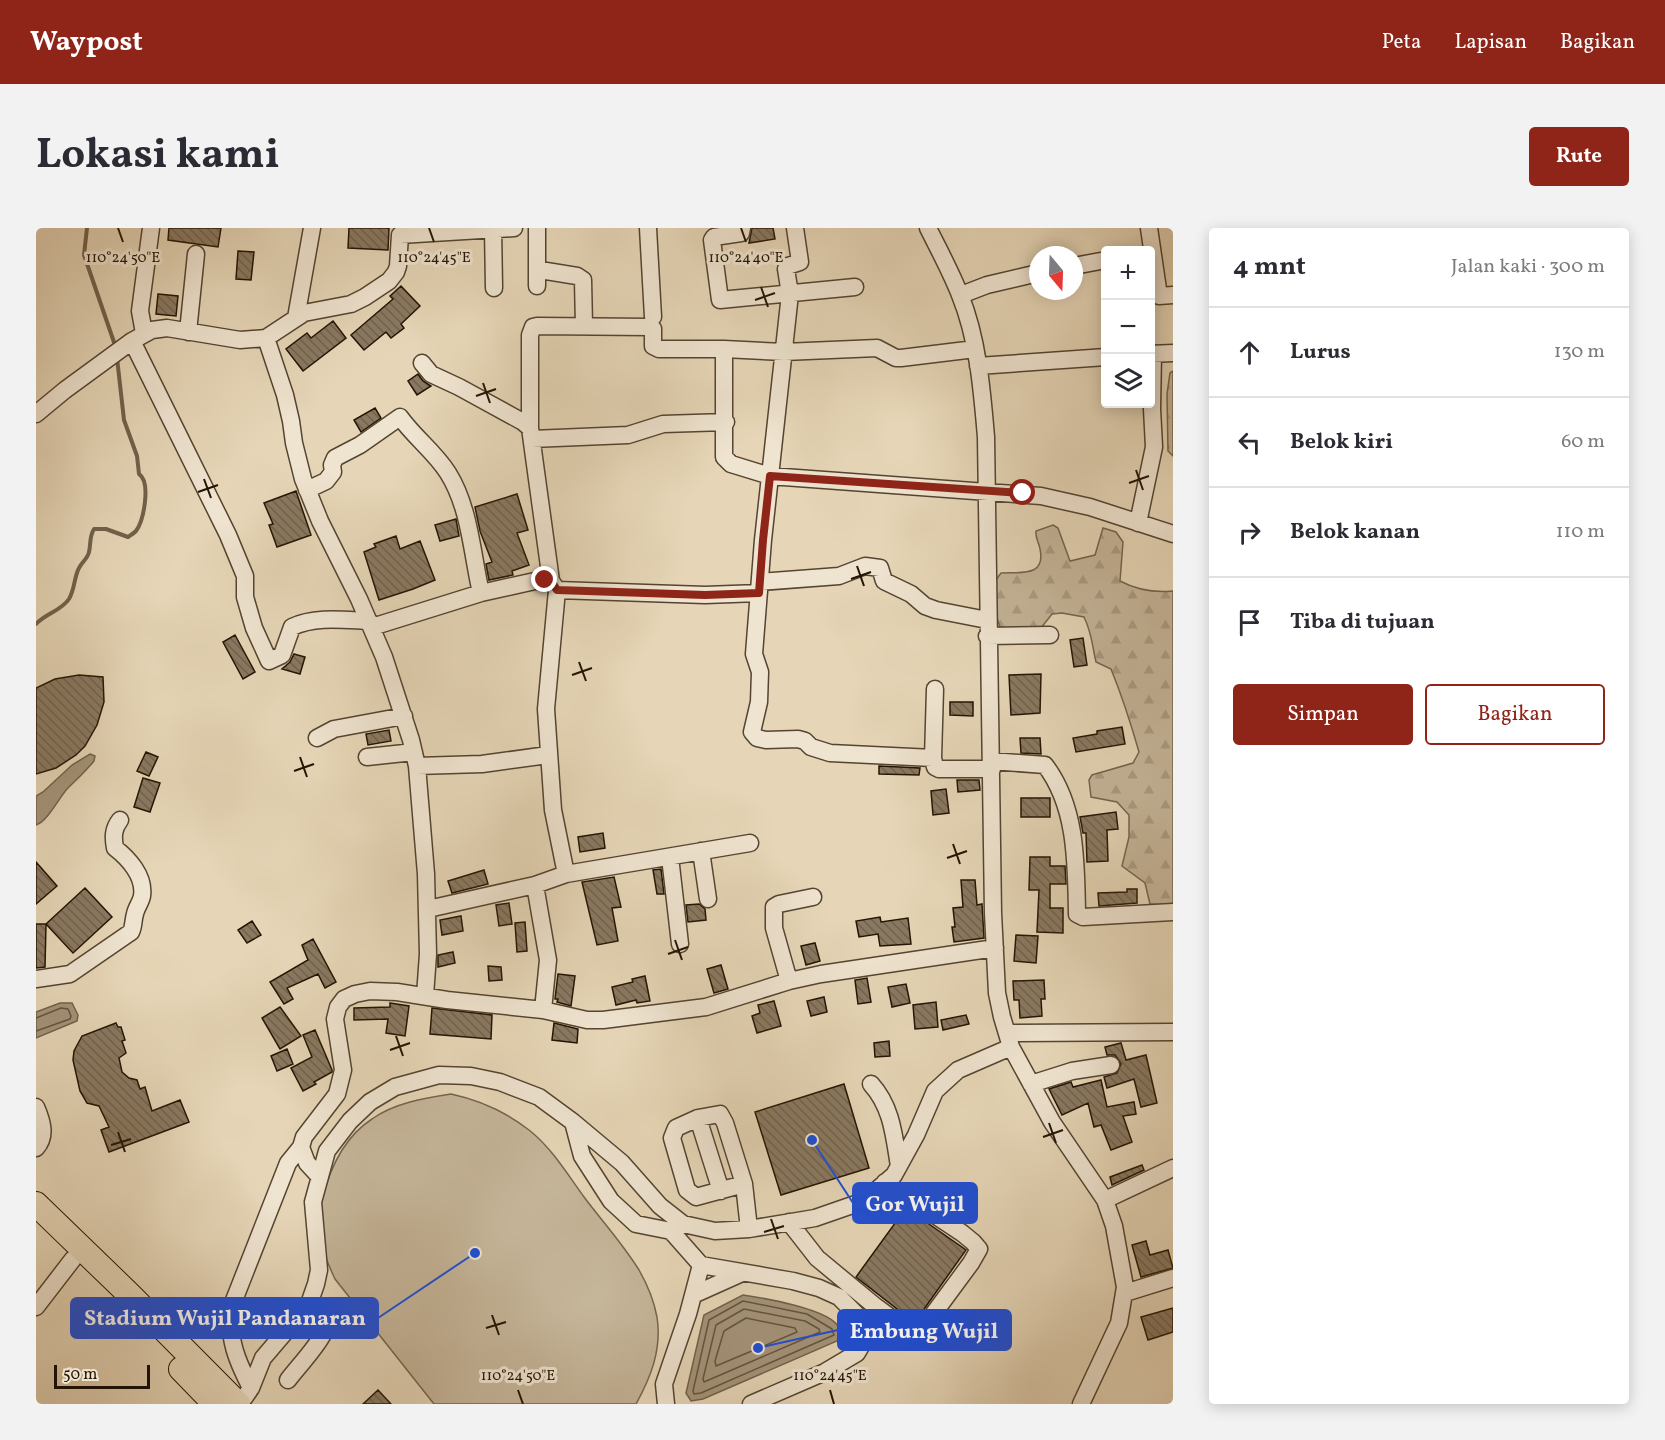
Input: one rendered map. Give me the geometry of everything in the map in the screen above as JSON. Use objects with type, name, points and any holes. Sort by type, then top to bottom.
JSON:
[{"type":"highway","points":[[36,1204],[131,1296],[243,1399]]},
{"type":"highway","points":[[36,1224],[215,1404]]},
{"type":"street","points":[[151,228],[134,340],[228,535],[245,576],[245,597],[254,628],[269,662],[282,655],[292,627],[302,622],[320,620],[371,624],[481,593],[535,581],[554,585],[705,595],[839,576],[865,566],[880,568],[884,581],[911,594],[925,606],[987,628],[1050,634]]},
{"type":"street","points":[[296,318],[312,228]]},
{"type":"street","points":[[36,414],[134,340],[160,328],[240,340],[266,338],[309,311],[357,301],[389,281],[396,272],[400,232],[514,228]]},
{"type":"street","points":[[537,228],[537,286]]},
{"type":"street","points":[[648,228],[653,317]]},
{"type":"street","points":[[742,228],[741,233],[714,237],[712,240],[722,301],[855,287]]},
{"type":"street","points":[[795,228],[800,262],[786,267],[789,294],[754,654],[760,672],[759,702],[752,732],[757,738],[766,740],[798,739],[805,741],[811,747],[830,753],[933,758]]},
{"type":"street","points":[[928,228],[961,295],[978,366],[986,437],[987,628],[992,765],[993,913],[997,993],[1009,1040],[1031,1084],[1053,1122],[1106,1200],[1114,1226],[1125,1293],[1119,1323],[1081,1404]]},
{"type":"street","points":[[1149,228],[1159,296],[1173,295]]},
{"type":"street","points":[[493,229],[494,288]]},
{"type":"street","points":[[188,332],[196,254]]},
{"type":"street","points":[[1083,264],[1101,261]]},
{"type":"street","points":[[537,268],[581,277],[583,280],[584,326]]},
{"type":"street","points":[[961,295],[987,285],[1029,275]]},
{"type":"street","points":[[566,874],[553,810],[548,755],[546,709],[554,585],[531,433],[532,327],[652,328],[652,346],[659,349],[784,352],[877,348],[896,358],[901,358],[975,349]]},
{"type":"street","points":[[266,338],[285,395],[294,443],[307,490],[371,624],[396,687],[415,759],[428,909],[425,996]]},
{"type":"street","points":[[724,349],[726,422],[724,457],[727,462],[770,476],[1041,496],[1090,507],[1173,534]]},
{"type":"street","points":[[1155,353],[1173,353]]},
{"type":"street","points":[[1138,523],[1154,447],[1152,354]]},
{"type":"street","points":[[978,366],[1101,357]]},
{"type":"street","points":[[422,363],[431,374],[523,422],[531,433]]},
{"type":"street","points":[[307,490],[326,481],[333,472],[332,465],[335,458],[360,445],[400,417],[435,456],[454,484],[466,520],[481,593]]},
{"type":"street","points":[[531,433],[628,435],[663,424],[726,422]]},
{"type":"street","points":[[935,689],[933,758],[935,767],[939,769],[992,765],[1045,765],[1056,784],[1071,823],[1077,914],[1083,917],[1173,912]]},
{"type":"street","points":[[317,738],[334,729],[404,716]]},
{"type":"street","points":[[367,757],[483,764],[548,755]]},
{"type":"street","points":[[36,979],[69,974],[131,932],[134,915],[142,896],[141,884],[128,858],[115,848],[113,836],[120,820]]},
{"type":"street","points":[[428,909],[535,885],[566,874],[750,843]]},
{"type":"street","points":[[701,851],[708,899]]},
{"type":"street","points":[[670,856],[680,944]]},
{"type":"street","points":[[535,885],[548,960],[543,1010]]},
{"type":"street","points":[[789,981],[774,928],[774,907],[813,897]]},
{"type":"street","points":[[319,1176],[307,1163],[302,1147],[304,1137],[337,1094],[341,1082],[342,1059],[335,1019],[338,1007],[344,999],[355,994],[397,992],[447,1000],[543,1010],[587,1020],[603,1020],[706,1007],[789,981],[995,948]]},
{"type":"street","points":[[573,1122],[582,1156],[611,1201],[636,1224],[715,1231],[749,1229],[815,1218],[864,1201],[894,1175],[916,1135],[934,1091],[958,1070],[1009,1040],[1173,1032]]},
{"type":"street","points":[[1031,1084],[1072,1071],[1111,1065]]},
{"type":"street","points":[[243,1399],[262,1358],[309,1304],[319,1270],[313,1202],[327,1151],[350,1121],[370,1102],[395,1087],[440,1075],[471,1076],[500,1082],[539,1097],[622,1163],[677,1227],[701,1265],[793,1281],[819,1288],[839,1297],[860,1318],[864,1341],[857,1353],[751,1404]]},
{"type":"street","points":[[871,1084],[881,1095],[889,1112],[899,1166]]},
{"type":"street","points":[[36,1107],[43,1131],[42,1141],[36,1148]]},
{"type":"street","points":[[744,1184],[696,1197],[687,1190],[672,1138],[676,1128],[698,1118],[720,1114],[725,1123],[744,1184],[749,1229]]},
{"type":"street","points":[[698,1118],[721,1191]]},
{"type":"street","points":[[243,1399],[230,1328],[231,1308],[280,1181],[288,1163],[302,1147]]},
{"type":"street","points":[[1106,1200],[1173,1168]]},
{"type":"street","points":[[789,1222],[818,1258],[875,1306],[906,1329],[923,1328],[979,1249],[968,1237],[885,1182]]},
{"type":"street","points":[[36,1307],[72,1259]]},
{"type":"street","points":[[666,1404],[664,1384],[701,1265]]},
{"type":"street","points":[[693,1295],[742,1273]]},
{"type":"street","points":[[1125,1293],[1173,1278]]},
{"type":"street","points":[[288,1380],[324,1333],[321,1311],[309,1304]]},
{"type":"green space","points":[[1173,371],[1173,456],[1168,451],[1167,394],[1170,373]]},
{"type":"green space","points":[[1053,525],[1058,528],[1070,561],[1095,555],[1103,528],[1116,532],[1123,542],[1120,581],[1145,590],[1173,591],[1173,905],[1150,904],[1145,883],[1122,866],[1129,837],[1129,815],[1117,802],[1091,797],[1089,780],[1092,775],[1133,763],[1139,752],[1111,669],[1096,662],[1084,617],[1062,613],[1052,614],[1041,628],[1012,630],[1000,627],[995,612],[993,584],[1001,573],[1036,569],[1041,558],[1036,531]]},
{"type":"green space","points":[[451,1094],[482,1103],[502,1112],[537,1137],[559,1162],[639,1270],[656,1311],[658,1340],[651,1373],[636,1404],[434,1404],[335,1279],[321,1241],[317,1217],[329,1176],[346,1144],[362,1126],[381,1113],[410,1102]]},
{"type":"water","points":[[90,754],[95,756],[94,761],[67,789],[44,819],[36,825],[36,796],[72,765]]},
{"type":"water","points":[[60,1003],[72,1003],[78,1015],[77,1021],[36,1038],[36,1012]]},
{"type":"water","points":[[743,1295],[796,1306],[823,1315],[839,1328],[840,1337],[837,1341],[703,1399],[691,1401],[686,1393],[704,1315]]},
{"type":"building","points":[[169,228],[221,228],[218,247],[168,240]]},
{"type":"building","points":[[349,228],[389,228],[388,250],[348,248]]},
{"type":"building","points":[[752,228],[773,228],[775,239],[749,243]]},
{"type":"building","points":[[238,251],[254,252],[251,280],[236,279]]},
{"type":"building","points":[[401,286],[420,306],[401,324],[404,328],[391,338],[386,332],[364,350],[351,335],[393,299],[390,296]]},
{"type":"building","points":[[158,294],[178,296],[176,316],[156,314]]},
{"type":"building","points":[[333,321],[346,338],[303,371],[286,349],[307,333],[311,338]]},
{"type":"building","points":[[418,374],[431,386],[417,395],[408,381]]},
{"type":"building","points":[[375,408],[381,418],[361,432],[354,420]]},
{"type":"building","points":[[296,491],[311,535],[277,547],[269,525],[273,524],[264,503]]},
{"type":"building","points":[[517,494],[528,530],[517,533],[529,565],[512,571],[513,575],[489,580],[486,564],[492,562],[480,531],[475,507]]},
{"type":"building","points":[[456,519],[459,536],[440,541],[435,525]]},
{"type":"building","points":[[396,536],[400,549],[420,541],[435,580],[379,600],[364,552],[376,547],[374,544]]},
{"type":"building","points":[[235,635],[255,672],[243,679],[223,642]]},
{"type":"building","points":[[1083,638],[1087,665],[1074,667],[1070,640]]},
{"type":"building","points":[[294,654],[305,657],[300,674],[282,669],[290,662]]},
{"type":"building","points":[[1041,674],[1040,713],[1011,715],[1009,675]]},
{"type":"building","points":[[79,675],[103,677],[104,702],[97,725],[85,746],[76,755],[56,768],[36,774],[36,688],[55,679]]},
{"type":"building","points":[[950,702],[973,702],[973,716],[950,715]]},
{"type":"building","points":[[1122,727],[1125,744],[1076,752],[1073,738]]},
{"type":"building","points":[[389,730],[391,741],[368,745],[366,734]]},
{"type":"building","points":[[1020,738],[1040,738],[1041,754],[1021,753]]},
{"type":"building","points":[[146,752],[158,757],[149,776],[137,771]]},
{"type":"building","points":[[879,766],[920,768],[919,775],[879,774]]},
{"type":"building","points":[[143,778],[160,783],[150,812],[134,807]]},
{"type":"building","points":[[957,780],[979,780],[980,790],[958,792]]},
{"type":"building","points":[[946,789],[949,813],[933,815],[931,791]]},
{"type":"building","points":[[1021,798],[1050,798],[1050,817],[1021,817]]},
{"type":"building","points":[[1116,812],[1118,829],[1107,830],[1108,861],[1087,862],[1086,833],[1083,833],[1080,817]]},
{"type":"building","points":[[603,833],[605,848],[580,852],[578,837]]},
{"type":"building","points":[[1030,857],[1050,857],[1050,866],[1065,866],[1066,884],[1050,884],[1050,908],[1063,908],[1063,933],[1037,932],[1039,890],[1029,890]]},
{"type":"building","points":[[36,862],[57,886],[36,904]]},
{"type":"building","points":[[661,869],[664,894],[657,894],[653,870]]},
{"type":"building","points":[[484,870],[488,884],[452,893],[448,881]]},
{"type":"building","points":[[614,877],[621,907],[612,908],[618,941],[597,945],[582,882]]},
{"type":"building","points":[[961,880],[975,880],[977,905],[982,904],[984,938],[954,942],[953,908],[963,907]]},
{"type":"building","points":[[85,888],[112,917],[73,953],[46,924]]},
{"type":"building","points":[[1127,889],[1137,889],[1137,903],[1099,906],[1098,893],[1127,892]]},
{"type":"building","points":[[509,903],[512,924],[499,926],[496,905]]},
{"type":"building","points":[[699,904],[705,909],[706,920],[688,922],[686,905]]},
{"type":"building","points":[[461,916],[463,931],[442,935],[440,920]]},
{"type":"building","points":[[880,917],[881,922],[908,918],[911,944],[880,946],[878,934],[859,937],[856,921]]},
{"type":"building","points":[[252,921],[261,935],[247,943],[238,930]]},
{"type":"building","points":[[525,922],[527,951],[517,952],[515,923]]},
{"type":"building","points":[[36,924],[46,924],[45,967],[36,968]]},
{"type":"building","points":[[1016,935],[1038,936],[1036,963],[1014,961]]},
{"type":"building","points":[[313,939],[336,982],[325,988],[318,974],[287,988],[293,999],[284,1004],[270,982],[308,960],[302,945]]},
{"type":"building","points":[[815,943],[820,961],[806,965],[801,946]]},
{"type":"building","points":[[453,952],[455,963],[438,967],[438,955]]},
{"type":"building","points":[[721,965],[728,989],[714,993],[707,969]]},
{"type":"building","points":[[488,966],[501,967],[502,980],[489,981]]},
{"type":"building","points":[[558,974],[575,976],[571,1006],[557,1002],[558,999],[555,999]]},
{"type":"building","points":[[645,976],[650,1001],[637,1003],[636,1000],[616,1005],[612,987],[633,982],[632,979]]},
{"type":"building","points":[[867,978],[871,1002],[858,1004],[855,980]]},
{"type":"building","points":[[1044,980],[1045,999],[1041,999],[1042,1016],[1020,1018],[1019,1000],[1014,1000],[1013,981]]},
{"type":"building","points":[[906,984],[910,1003],[892,1007],[888,987]]},
{"type":"building","points":[[824,997],[827,1012],[811,1016],[807,1001]]},
{"type":"building","points":[[774,1001],[781,1026],[757,1033],[752,1016],[760,1013],[758,1005]]},
{"type":"building","points":[[936,1002],[938,1027],[915,1029],[913,1005]]},
{"type":"building","points":[[390,1003],[409,1006],[405,1036],[386,1033],[388,1019],[354,1020],[354,1008],[390,1007]]},
{"type":"building","points":[[280,1007],[301,1036],[280,1049],[262,1018]]},
{"type":"building","points":[[432,1008],[492,1015],[491,1039],[430,1034]]},
{"type":"building","points":[[966,1015],[969,1024],[943,1030],[941,1020]]},
{"type":"building","points":[[116,1023],[118,1027],[121,1027],[125,1040],[122,1041],[126,1053],[119,1058],[122,1072],[129,1078],[137,1080],[140,1089],[145,1087],[152,1111],[180,1100],[189,1122],[109,1152],[101,1130],[109,1127],[99,1106],[87,1103],[80,1091],[73,1060],[74,1051],[82,1036]]},
{"type":"building","points":[[554,1023],[578,1029],[577,1043],[552,1040]]},
{"type":"building","points":[[315,1030],[332,1072],[303,1091],[291,1068],[312,1057],[303,1035]]},
{"type":"building","points":[[889,1041],[890,1056],[875,1057],[874,1043]]},
{"type":"building","points":[[1121,1043],[1126,1060],[1146,1055],[1157,1103],[1141,1107],[1134,1079],[1107,1088],[1104,1077],[1117,1073],[1121,1064],[1115,1055],[1107,1055],[1105,1047]]},
{"type":"building","points":[[287,1049],[293,1064],[277,1071],[271,1056]]},
{"type":"building","points":[[1101,1080],[1107,1107],[1134,1102],[1136,1114],[1123,1116],[1132,1142],[1111,1150],[1101,1125],[1094,1127],[1088,1103],[1062,1115],[1049,1089],[1071,1082],[1073,1087]]},
{"type":"building","points":[[844,1084],[869,1168],[781,1195],[755,1112]]},
{"type":"building","points":[[1142,1165],[1144,1170],[1112,1185],[1110,1177]]},
{"type":"building","points":[[906,1208],[966,1250],[917,1319],[910,1319],[856,1277]]},
{"type":"building","points":[[1146,1241],[1150,1255],[1168,1250],[1173,1268],[1141,1277],[1132,1245]]},
{"type":"building","points":[[1173,1308],[1173,1332],[1148,1340],[1141,1317]]},
{"type":"building","points":[[378,1390],[391,1404],[363,1404]]},
{"type":"waterway","points":[[87,228],[84,255],[116,348]]},
{"type":"waterway","points":[[36,624],[69,599],[77,572],[88,554],[94,529],[106,529],[128,537],[136,531],[142,519],[145,485],[139,474],[137,456],[124,420],[117,358]]},
{"type":"place","name":"Gor Wujil","points":[[812,1140]]},
{"type":"place","name":"Stadium Wujil Pandanaran","points":[[475,1253]]},
{"type":"place","name":"Embung Wujil","points":[[758,1348]]},
{"type":"route","points":[[545,580],[551,581],[557,590],[705,595],[759,593],[770,476],[1023,493]]}]
